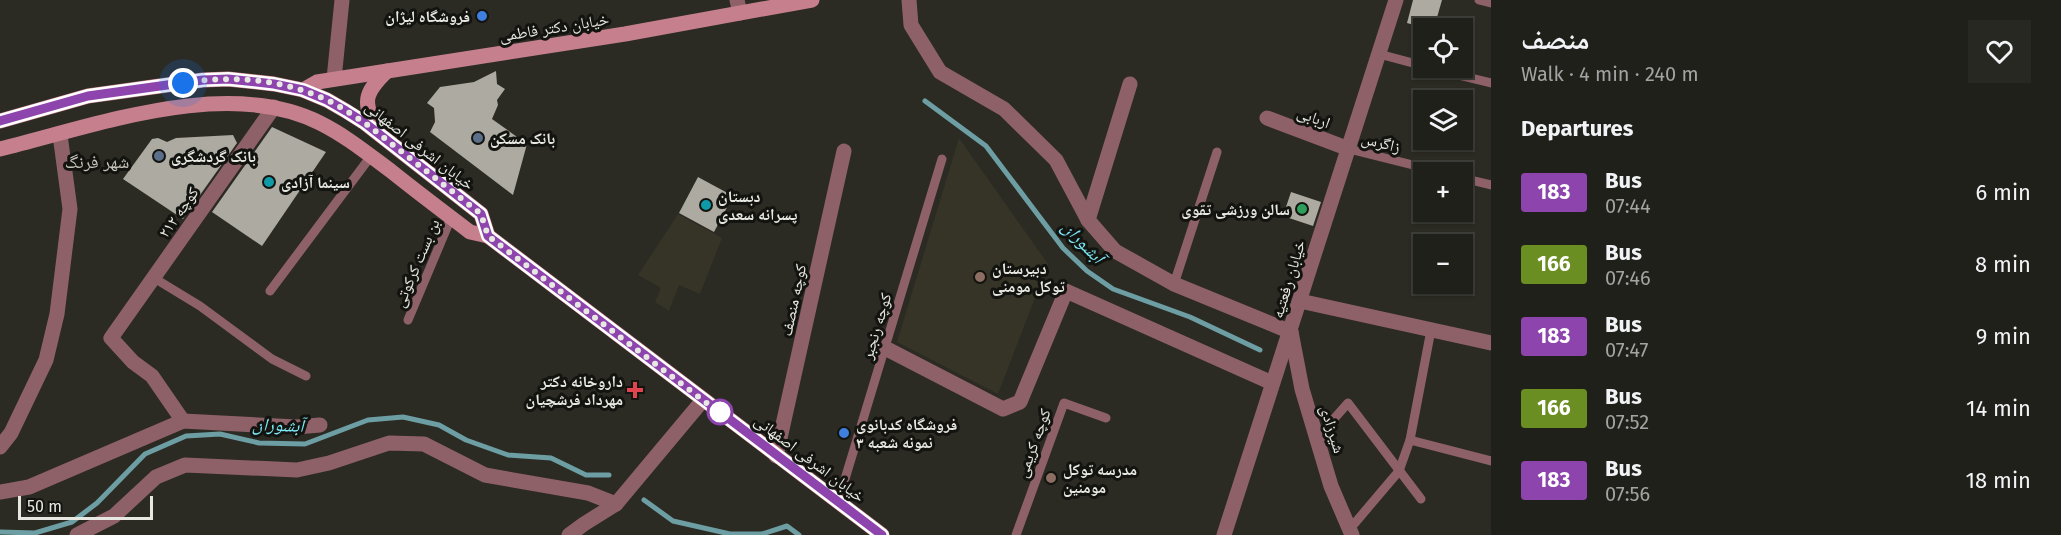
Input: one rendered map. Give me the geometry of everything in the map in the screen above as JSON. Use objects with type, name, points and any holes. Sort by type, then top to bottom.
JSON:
[{"type":"main road","name":"خیابان دکتر فاطمی","points":[[303,90],[317,82],[334,79],[625,34],[738,7],[812,0]]},
{"type":"main road","points":[[378,134],[368,113],[368,98],[372,85],[387,71]]},
{"type":"main road","name":"خیابان اشرفی اصفهانی","points":[[0,121],[88,96],[203,80],[250,80],[303,90],[327,100],[378,134],[481,214],[488,236]]},
{"type":"main road","name":"خیابان اشرفی اصفهانی","points":[[0,149],[145,112],[185,107],[225,104],[274,107],[318,122],[340,134],[470,232],[488,236],[876,533]]},
{"type":"street","points":[[334,79],[342,0]]},
{"type":"street","points":[[909,0],[910,25],[939,72],[1004,109],[1056,160],[1088,219],[1115,251],[1174,284],[1291,332]]},
{"type":"street","name":"خیابان رفعتیه","points":[[1224,535],[1396,0]]},
{"type":"street","points":[[1088,219],[1130,84]]},
{"type":"street","name":"کوچه ۲۱۲","points":[[183,421],[152,376],[133,362],[111,338],[274,107]]},
{"type":"street","name":"اربابی","points":[[1267,118],[1348,149]]},
{"type":"street","points":[[0,447],[5,431],[46,360],[57,314],[69,209],[60,135]]},
{"type":"street","name":"کوچه منصف","points":[[776,456],[844,151]]},
{"type":"street","points":[[885,348],[1003,409],[1020,402],[1066,291],[1272,384]]},
{"type":"street","points":[[1300,301],[1491,343]]},
{"type":"street","name":"شیرزادی","points":[[1291,332],[1302,389],[1331,486],[1350,533]]},
{"type":"street","points":[[569,535],[616,504],[703,399]]},
{"type":"street","points":[[0,492],[29,487],[183,421],[296,427],[321,425]]},
{"type":"street","points":[[77,535],[114,516],[156,477],[185,465],[297,470],[329,464],[389,443],[424,444],[485,475],[588,493],[616,504]]},
{"type":"lane","points":[[1479,0],[1491,3]]},
{"type":"lane","points":[[1379,54],[1413,63]]},
{"type":"lane","points":[[1470,78],[1491,83]]},
{"type":"lane","name":"زاگرس","points":[[1348,149],[1413,165]]},
{"type":"lane","points":[[1174,284],[1217,152]]},
{"type":"lane","points":[[270,291],[370,156]]},
{"type":"lane","name":"کوچه رنجبر","points":[[838,502],[942,159]]},
{"type":"lane","points":[[1473,181],[1491,185]]},
{"type":"lane","name":"بن بست کرکوتی","points":[[408,320],[451,218]]},
{"type":"lane","points":[[154,278],[200,306],[272,359],[306,376]]},
{"type":"lane","points":[[1350,533],[1399,471],[1410,440],[1431,330]]},
{"type":"lane","name":"کوچه کریمی","points":[[1016,535],[1064,403],[1106,418]]},
{"type":"lane","points":[[1317,438],[1348,403],[1421,499]]},
{"type":"lane","points":[[1410,440],[1491,461]]},
{"type":"shaded area","name":"دبیرستان توکل مومنی","points":[[959,138],[1048,264],[998,394],[897,342]]},
{"type":"shaded area","points":[[678,214],[722,238],[700,294],[679,285],[669,311],[655,302],[661,288],[638,275]]},
{"type":"building","points":[[1413,0],[1442,0],[1437,18],[1413,18],[1413,25],[1407,23]]},
{"type":"building","name":"بانک مسکن","points":[[496,71],[497,84],[505,89],[497,100],[498,105],[492,119],[527,144],[513,195],[430,132],[435,122],[434,108],[427,103],[440,87],[474,82]]},
{"type":"building","name":"سینما آزادی","points":[[272,127],[326,152],[262,246],[212,212]]},
{"type":"building","points":[[233,135],[237,143],[183,219],[123,179],[152,139],[158,138],[167,142],[176,138]]},
{"type":"building","name":"دبستان پسرانه سعدی","points":[[698,177],[733,196],[714,232],[679,213]]},
{"type":"building","name":"سالن ورزشی تقوی","points":[[1291,192],[1321,202],[1313,226],[1283,216]]},
{"type":"waterway","name":"آبشوران","points":[[925,101],[986,146],[1063,248],[1087,271],[1113,289],[1190,317],[1260,350]]},
{"type":"waterway","name":"آبشوران","points":[[0,532],[35,533],[72,522],[97,503],[145,454],[186,436],[220,434],[259,443],[305,444],[368,420],[403,417],[439,425],[466,440],[508,455],[551,458],[586,475],[609,475]]},
{"type":"waterway","name":"آبشوران","points":[[644,500],[673,521],[730,534],[762,534],[787,526],[799,535]]},
{"type":"bus line","name":"183","points":[[0,121],[88,96],[203,80],[250,80],[303,90],[327,100],[365,123],[481,214],[488,236],[882,535]]},
{"type":"place","name":"فروشگاه لیژان","points":[[482,16]]},
{"type":"place","name":"بانک مسکن","points":[[478,138]]},
{"type":"place","name":"بانک گردشگری","points":[[159,156]]},
{"type":"place","name":"سینما آزادی","points":[[269,182]]},
{"type":"place","name":"دبستان پسرانه سعدی","points":[[706,205]]},
{"type":"place","name":"سالن ورزشی تقوی","points":[[1302,209]]},
{"type":"place","name":"دبیرستان توکل مومنی","points":[[980,277]]},
{"type":"place","name":"داروخانه دکتر مهرداد فرشچیان","points":[[635,390]]},
{"type":"place","name":"فروشگاه کدبانوی نمونه شعبه ۳","points":[[844,433]]},
{"type":"place","name":"مدرسه توکل مومنین","points":[[1051,478]]},
{"type":"district","name":"شهر فرنگ","points":[[97,162]]},
{"type":"route","points":[[183,83],[228,79],[274,84],[303,90],[346,111],[365,123],[481,214],[488,236],[721,414],[720,412]]}]
